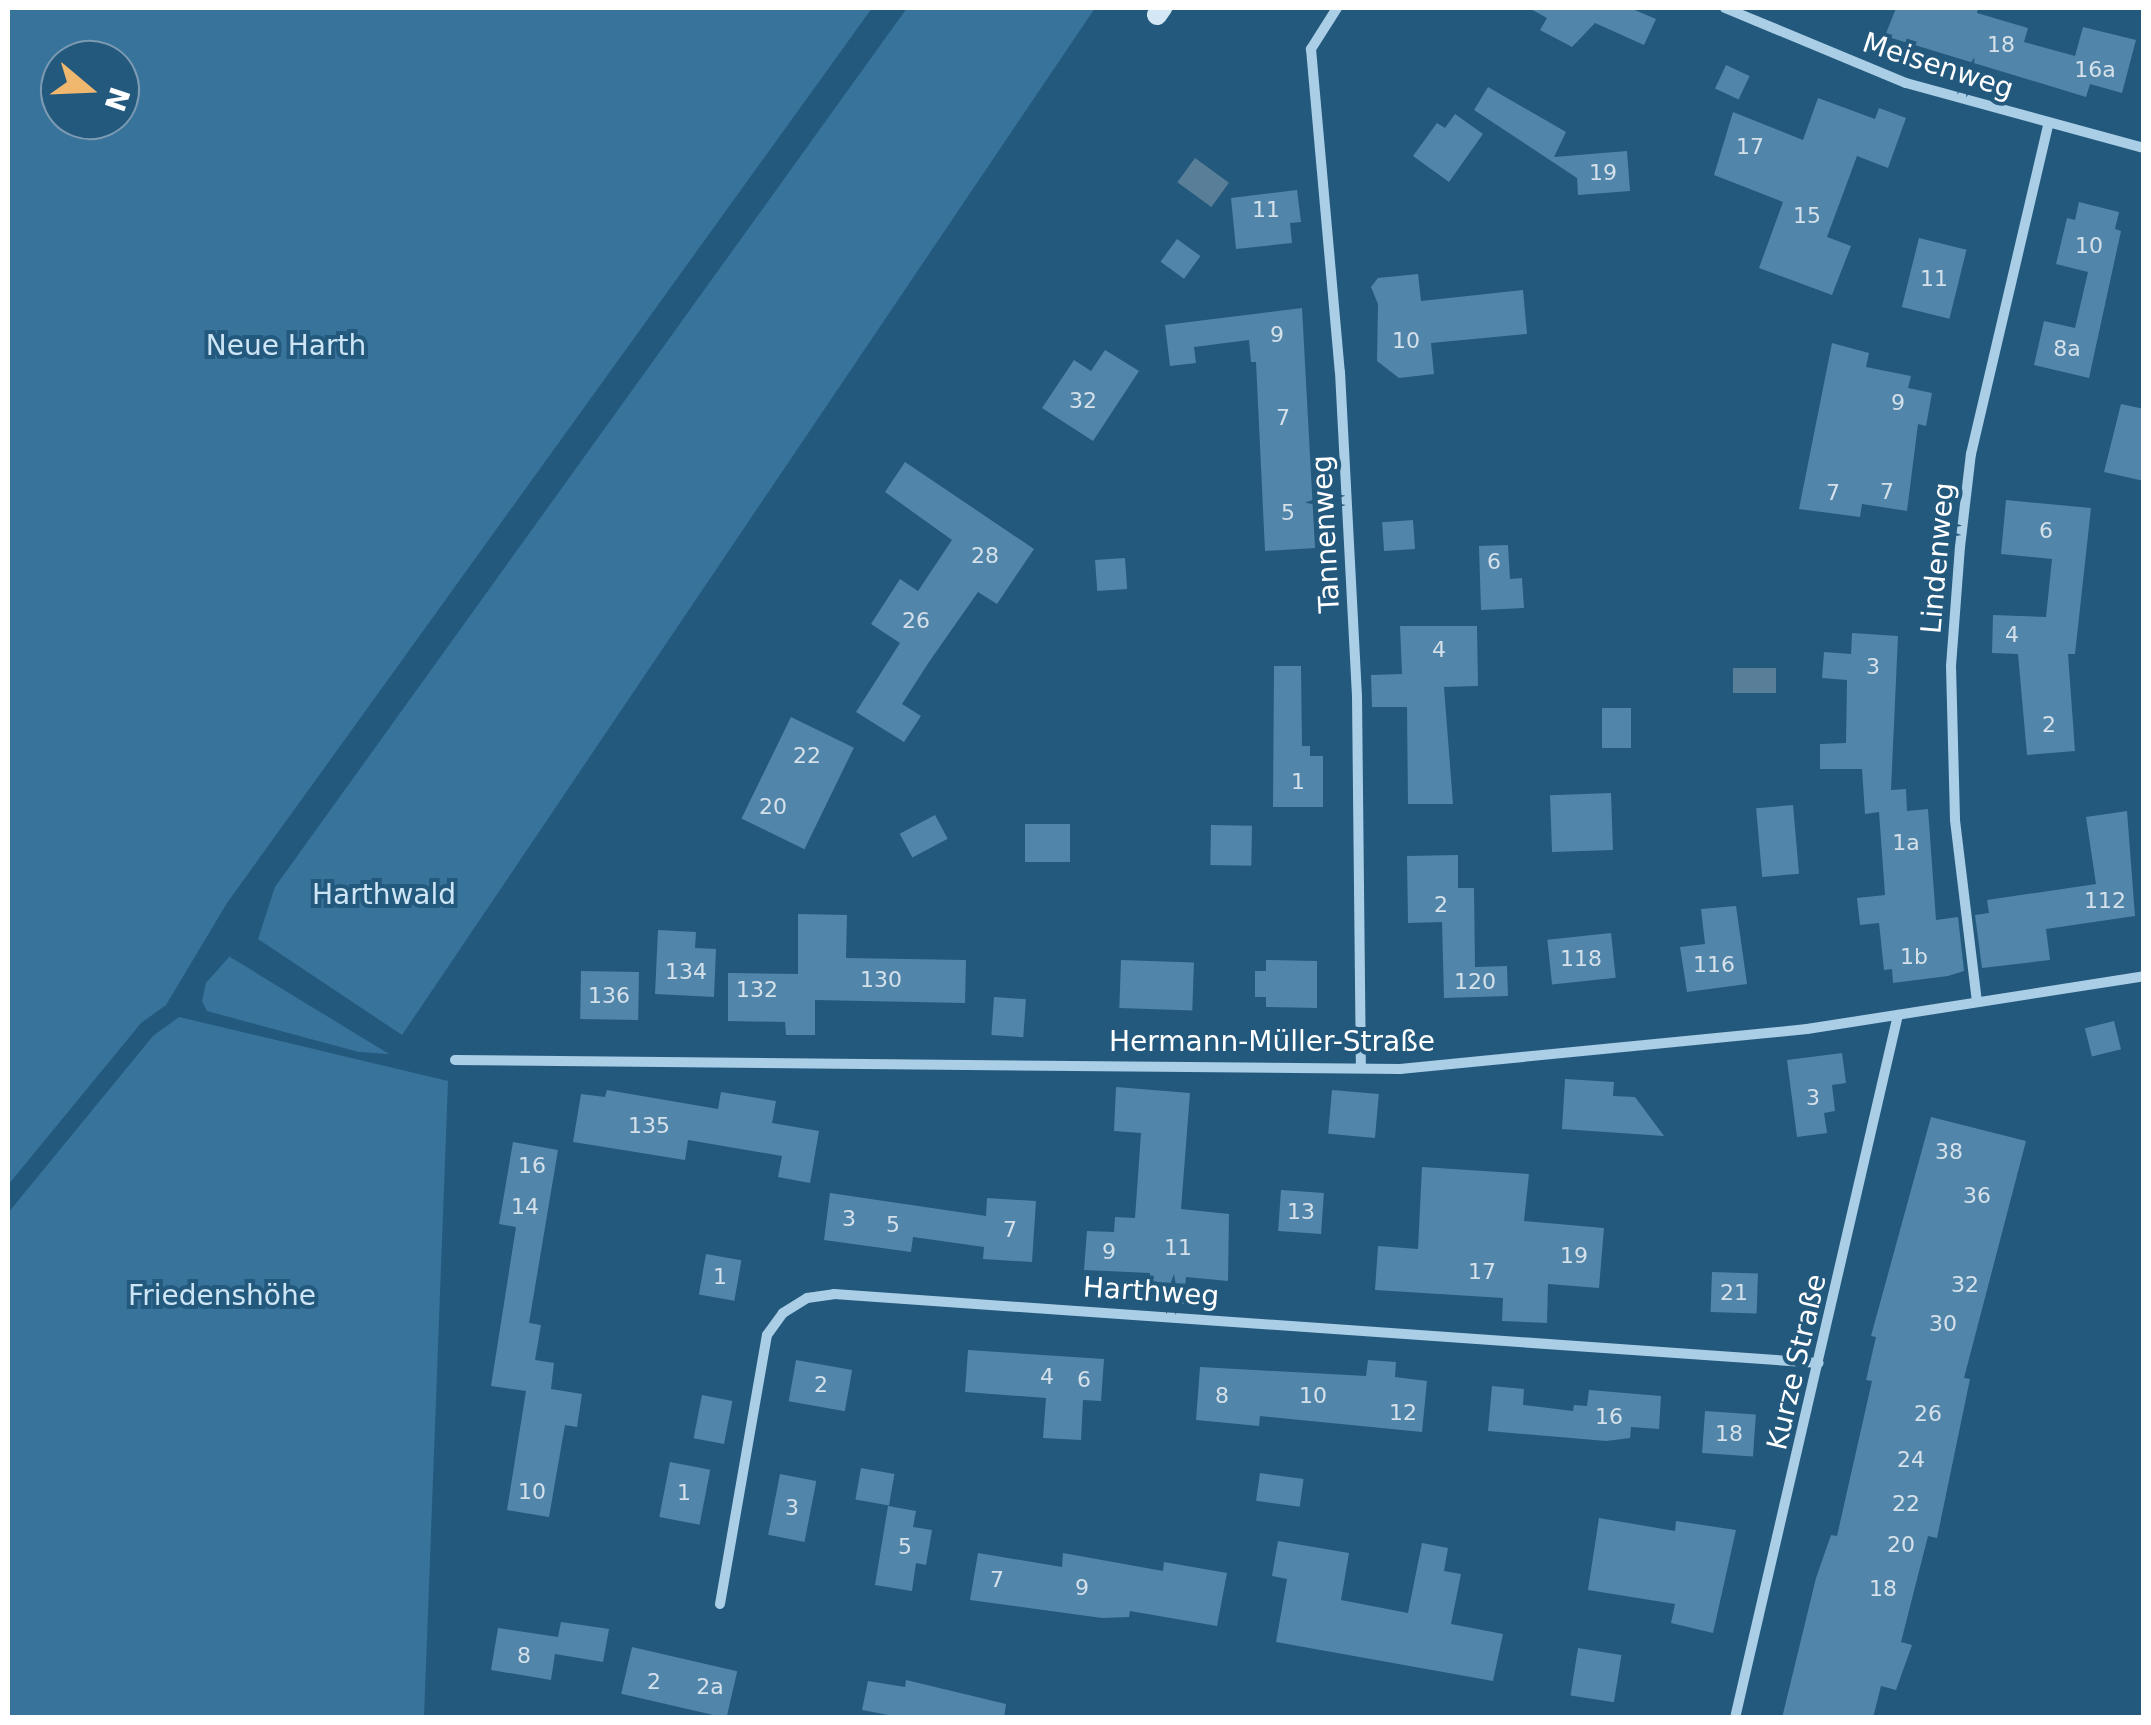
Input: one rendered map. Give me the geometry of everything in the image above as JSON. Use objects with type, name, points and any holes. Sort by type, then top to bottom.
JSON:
[{"type":"street","name":"Tannenweg","points":[[1337,8],[1311,48],[1340,372],[1357,696],[1362,1068]]},
{"type":"street","name":"Meisenweg","points":[[1725,8],[1906,83],[2144,148]]},
{"type":"street","name":"Lindenweg","points":[[1978,1002],[1954,800],[1951,666],[1960,546],[1970,454],[2048,124]]},
{"type":"street","name":"Hermann-Müller-Straße","points":[[455,1060],[1362,1068],[1898,1015],[2144,976]]},
{"type":"street","name":"Kurze Straße","points":[[1735,1718],[1898,1015]]},
{"type":"street","name":"Harthweg","points":[[720,1604],[767,1336],[783,1313],[807,1298],[873,1296],[1819,1363]]},
{"type":"green space","name":"Neue Harth","points":[[8,8],[872,8],[227,903],[166,1005],[141,1023],[8,1185]]},
{"type":"green space","name":"Harthwald","points":[[907,8],[1095,8],[402,1035],[258,939],[275,887]]},
{"type":"green space","points":[[230,956],[389,1054],[359,1052],[207,1011],[202,1001],[206,983]]},
{"type":"green space","name":"Friedenshöhe","points":[[179,1017],[448,1081],[424,1717],[8,1717],[8,1213],[153,1036]]},
{"type":"shaded area","points":[[1195,158],[1229,183],[1211,207],[1177,182]]},
{"type":"shaded area","points":[[1733,668],[1776,668],[1776,693],[1733,693]]},
{"type":"building","points":[[1529,8],[1630,8],[1656,19],[1644,45],[1595,23],[1572,47],[1540,30],[1547,18]]},
{"type":"building","points":[[1896,8],[1978,8],[1977,13],[2028,28],[2024,42],[2075,56],[2083,27],[2136,40],[2122,93],[2090,84],[2086,97],[1885,36]]},
{"type":"building","points":[[1726,65],[1750,76],[1739,100],[1715,89]]},
{"type":"building","points":[[1488,87],[1566,132],[1554,157],[1627,151],[1630,191],[1578,195],[1577,178],[1474,110]]},
{"type":"building","points":[[1818,98],[1875,119],[1879,108],[1906,118],[1888,168],[1857,156],[1827,237],[1851,246],[1832,295],[1759,268],[1783,202],[1714,175],[1733,112],[1803,140]]},
{"type":"building","points":[[1455,114],[1483,134],[1449,182],[1413,156],[1437,123],[1445,128]]},
{"type":"building","points":[[1297,190],[1301,222],[1290,223],[1292,243],[1236,249],[1231,198]]},
{"type":"building","points":[[2079,202],[2119,212],[2115,229],[2121,231],[2089,378],[2034,365],[2044,321],[2075,328],[2088,272],[2056,264],[2067,218],[2075,220]]},
{"type":"building","points":[[1919,238],[1967,250],[1949,319],[1902,307]]},
{"type":"building","points":[[1177,239],[1200,256],[1184,279],[1161,262]]},
{"type":"building","points":[[1418,274],[1421,301],[1523,290],[1527,334],[1431,343],[1434,374],[1399,378],[1377,361],[1378,304],[1371,287],[1378,278]]},
{"type":"building","points":[[1302,308],[1315,548],[1265,551],[1256,362],[1251,362],[1249,340],[1194,347],[1196,363],[1170,366],[1165,325]]},
{"type":"building","points":[[1832,343],[1869,353],[1866,367],[1911,376],[1908,388],[1932,393],[1926,426],[1918,424],[1907,511],[1862,504],[1860,517],[1799,509]]},
{"type":"building","points":[[1105,350],[1139,371],[1093,441],[1042,408],[1074,360],[1091,371]]},
{"type":"building","points":[[2121,404],[2144,409],[2144,481],[2104,472]]},
{"type":"building","points":[[905,462],[1034,549],[997,604],[978,592],[929,662],[902,704],[921,716],[904,742],[856,712],[900,643],[871,624],[900,579],[918,591],[952,540],[885,492]]},
{"type":"building","points":[[2006,500],[2091,508],[2075,654],[2068,654],[2075,751],[2027,755],[2018,654],[1992,653],[1993,615],[2046,617],[2052,559],[2001,554]]},
{"type":"building","points":[[1413,520],[1415,549],[1384,551],[1382,522]]},
{"type":"building","points":[[1508,545],[1510,579],[1522,578],[1524,608],[1481,610],[1479,546]]},
{"type":"building","points":[[1125,558],[1127,589],[1097,591],[1095,560]]},
{"type":"building","points":[[1400,626],[1477,626],[1478,686],[1444,687],[1453,804],[1408,804],[1407,707],[1372,707],[1371,675],[1402,674]]},
{"type":"building","points":[[1852,633],[1898,636],[1891,790],[1906,789],[1907,811],[1928,809],[1936,920],[1958,917],[1964,971],[1948,976],[1893,983],[1892,969],[1884,970],[1879,923],[1860,925],[1857,898],[1885,895],[1879,812],[1865,814],[1862,769],[1820,769],[1820,744],[1846,743],[1847,680],[1822,678],[1824,652],[1851,654]]},
{"type":"building","points":[[1274,666],[1301,666],[1302,746],[1310,746],[1310,756],[1323,756],[1323,807],[1273,807]]},
{"type":"building","points":[[1602,708],[1631,708],[1631,748],[1602,748]]},
{"type":"building","points":[[791,717],[854,748],[804,849],[741,819]]},
{"type":"building","points":[[1611,793],[1613,850],[1552,852],[1550,795]]},
{"type":"building","points":[[1793,805],[1799,874],[1762,877],[1756,808]]},
{"type":"building","points":[[2127,811],[2135,916],[2046,929],[2050,960],[1982,968],[1975,915],[1989,913],[1987,900],[2096,884],[2086,817]]},
{"type":"building","points":[[935,815],[948,839],[912,858],[900,834]]},
{"type":"building","points":[[1025,824],[1070,824],[1070,862],[1025,862]]},
{"type":"building","points":[[1211,825],[1252,826],[1251,866],[1210,865]]},
{"type":"building","points":[[1458,855],[1458,888],[1474,888],[1475,967],[1507,966],[1508,996],[1444,998],[1442,922],[1408,923],[1407,856]]},
{"type":"building","points":[[1736,906],[1747,984],[1687,992],[1680,947],[1705,944],[1701,909]]},
{"type":"building","points":[[798,914],[847,915],[846,958],[966,960],[965,1003],[815,1000],[815,1035],[786,1035],[785,1022],[728,1021],[728,973],[798,974]]},
{"type":"building","points":[[658,930],[696,932],[695,948],[716,949],[714,997],[655,994]]},
{"type":"building","points":[[1611,933],[1616,978],[1552,984],[1547,940]]},
{"type":"building","points":[[1121,960],[1194,963],[1192,1011],[1119,1008]]},
{"type":"building","points":[[1266,960],[1317,961],[1317,1008],[1266,1007],[1266,997],[1255,997],[1255,971],[1266,971]]},
{"type":"building","points":[[581,971],[639,972],[638,1020],[580,1019]]},
{"type":"building","points":[[994,997],[1026,999],[1023,1037],[991,1035]]},
{"type":"building","points":[[2114,1021],[2121,1049],[2092,1056],[2085,1028]]},
{"type":"building","points":[[1842,1053],[1846,1083],[1832,1085],[1835,1111],[1824,1113],[1827,1133],[1797,1137],[1787,1060]]},
{"type":"building","points":[[1565,1079],[1614,1082],[1613,1096],[1635,1097],[1664,1136],[1562,1129]]},
{"type":"building","points":[[1116,1087],[1190,1093],[1181,1209],[1229,1214],[1228,1281],[1186,1277],[1184,1304],[1147,1301],[1150,1273],[1084,1270],[1087,1231],[1114,1232],[1115,1217],[1135,1218],[1141,1133],[1114,1131]]},
{"type":"building","points":[[607,1090],[718,1109],[721,1092],[776,1101],[772,1123],[819,1131],[810,1183],[778,1177],[782,1156],[688,1140],[685,1160],[573,1142],[581,1094],[605,1097]]},
{"type":"building","points":[[1332,1090],[1379,1094],[1375,1138],[1328,1134]]},
{"type":"building","points":[[1931,1117],[2026,1141],[1964,1378],[1970,1379],[1937,1538],[1928,1536],[1901,1642],[1912,1645],[1896,1690],[1881,1686],[1873,1718],[1782,1718],[1816,1578],[1831,1535],[1837,1536],[1872,1381],[1866,1380],[1876,1337],[1871,1336]]},
{"type":"building","points":[[513,1142],[558,1150],[529,1323],[541,1325],[535,1360],[554,1363],[551,1389],[582,1394],[577,1427],[565,1425],[549,1517],[507,1510],[526,1391],[491,1386],[516,1227],[499,1224]]},
{"type":"building","points":[[1422,1167],[1529,1174],[1524,1221],[1604,1228],[1599,1288],[1548,1284],[1547,1323],[1502,1321],[1503,1298],[1375,1290],[1378,1246],[1418,1249]]},
{"type":"building","points":[[1281,1190],[1324,1193],[1321,1234],[1278,1231]]},
{"type":"building","points":[[830,1193],[986,1216],[987,1198],[1036,1201],[1032,1262],[983,1259],[984,1247],[913,1237],[911,1252],[824,1240]]},
{"type":"building","points":[[706,1254],[741,1260],[734,1301],[699,1294]]},
{"type":"building","points":[[1712,1272],[1758,1274],[1757,1314],[1711,1312]]},
{"type":"building","points":[[968,1350],[1104,1359],[1101,1401],[1083,1400],[1081,1440],[1043,1438],[1046,1398],[965,1392]]},
{"type":"building","points":[[796,1360],[852,1370],[845,1411],[789,1401]]},
{"type":"building","points":[[1368,1360],[1396,1362],[1395,1377],[1427,1381],[1422,1432],[1260,1416],[1259,1426],[1196,1420],[1200,1367],[1366,1376]]},
{"type":"building","points":[[1492,1386],[1524,1389],[1523,1405],[1573,1411],[1574,1405],[1587,1406],[1589,1390],[1661,1396],[1659,1429],[1631,1427],[1630,1438],[1606,1441],[1488,1431]]},
{"type":"building","points":[[702,1395],[732,1401],[724,1444],[694,1438]]},
{"type":"building","points":[[1705,1411],[1756,1415],[1753,1456],[1702,1453]]},
{"type":"building","points":[[670,1462],[710,1470],[700,1525],[659,1517]]},
{"type":"building","points":[[861,1468],[894,1474],[889,1505],[855,1500]]},
{"type":"building","points":[[1260,1473],[1304,1479],[1300,1507],[1256,1501]]},
{"type":"building","points":[[780,1474],[816,1481],[804,1542],[768,1535]]},
{"type":"building","points":[[888,1506],[916,1511],[913,1527],[932,1530],[926,1565],[916,1563],[912,1591],[875,1585]]},
{"type":"building","points":[[1599,1518],[1675,1531],[1676,1521],[1736,1530],[1713,1633],[1671,1623],[1675,1604],[1588,1590]]},
{"type":"building","points":[[1278,1541],[1349,1553],[1341,1600],[1408,1613],[1422,1543],[1448,1548],[1444,1571],[1461,1574],[1451,1624],[1503,1634],[1493,1681],[1276,1642],[1287,1579],[1272,1576]]},
{"type":"building","points":[[978,1553],[1062,1567],[1063,1553],[1163,1571],[1164,1562],[1227,1573],[1217,1626],[1130,1611],[1129,1617],[1102,1618],[970,1600]]},
{"type":"building","points":[[561,1622],[609,1629],[603,1662],[555,1654],[551,1680],[491,1670],[498,1628],[558,1637]]},
{"type":"building","points":[[632,1647],[737,1671],[726,1718],[621,1694]]},
{"type":"building","points":[[1578,1648],[1621,1655],[1614,1702],[1570,1695]]},
{"type":"building","points":[[906,1680],[1006,1704],[1004,1718],[904,1718],[862,1710],[868,1681],[905,1687]]}]
